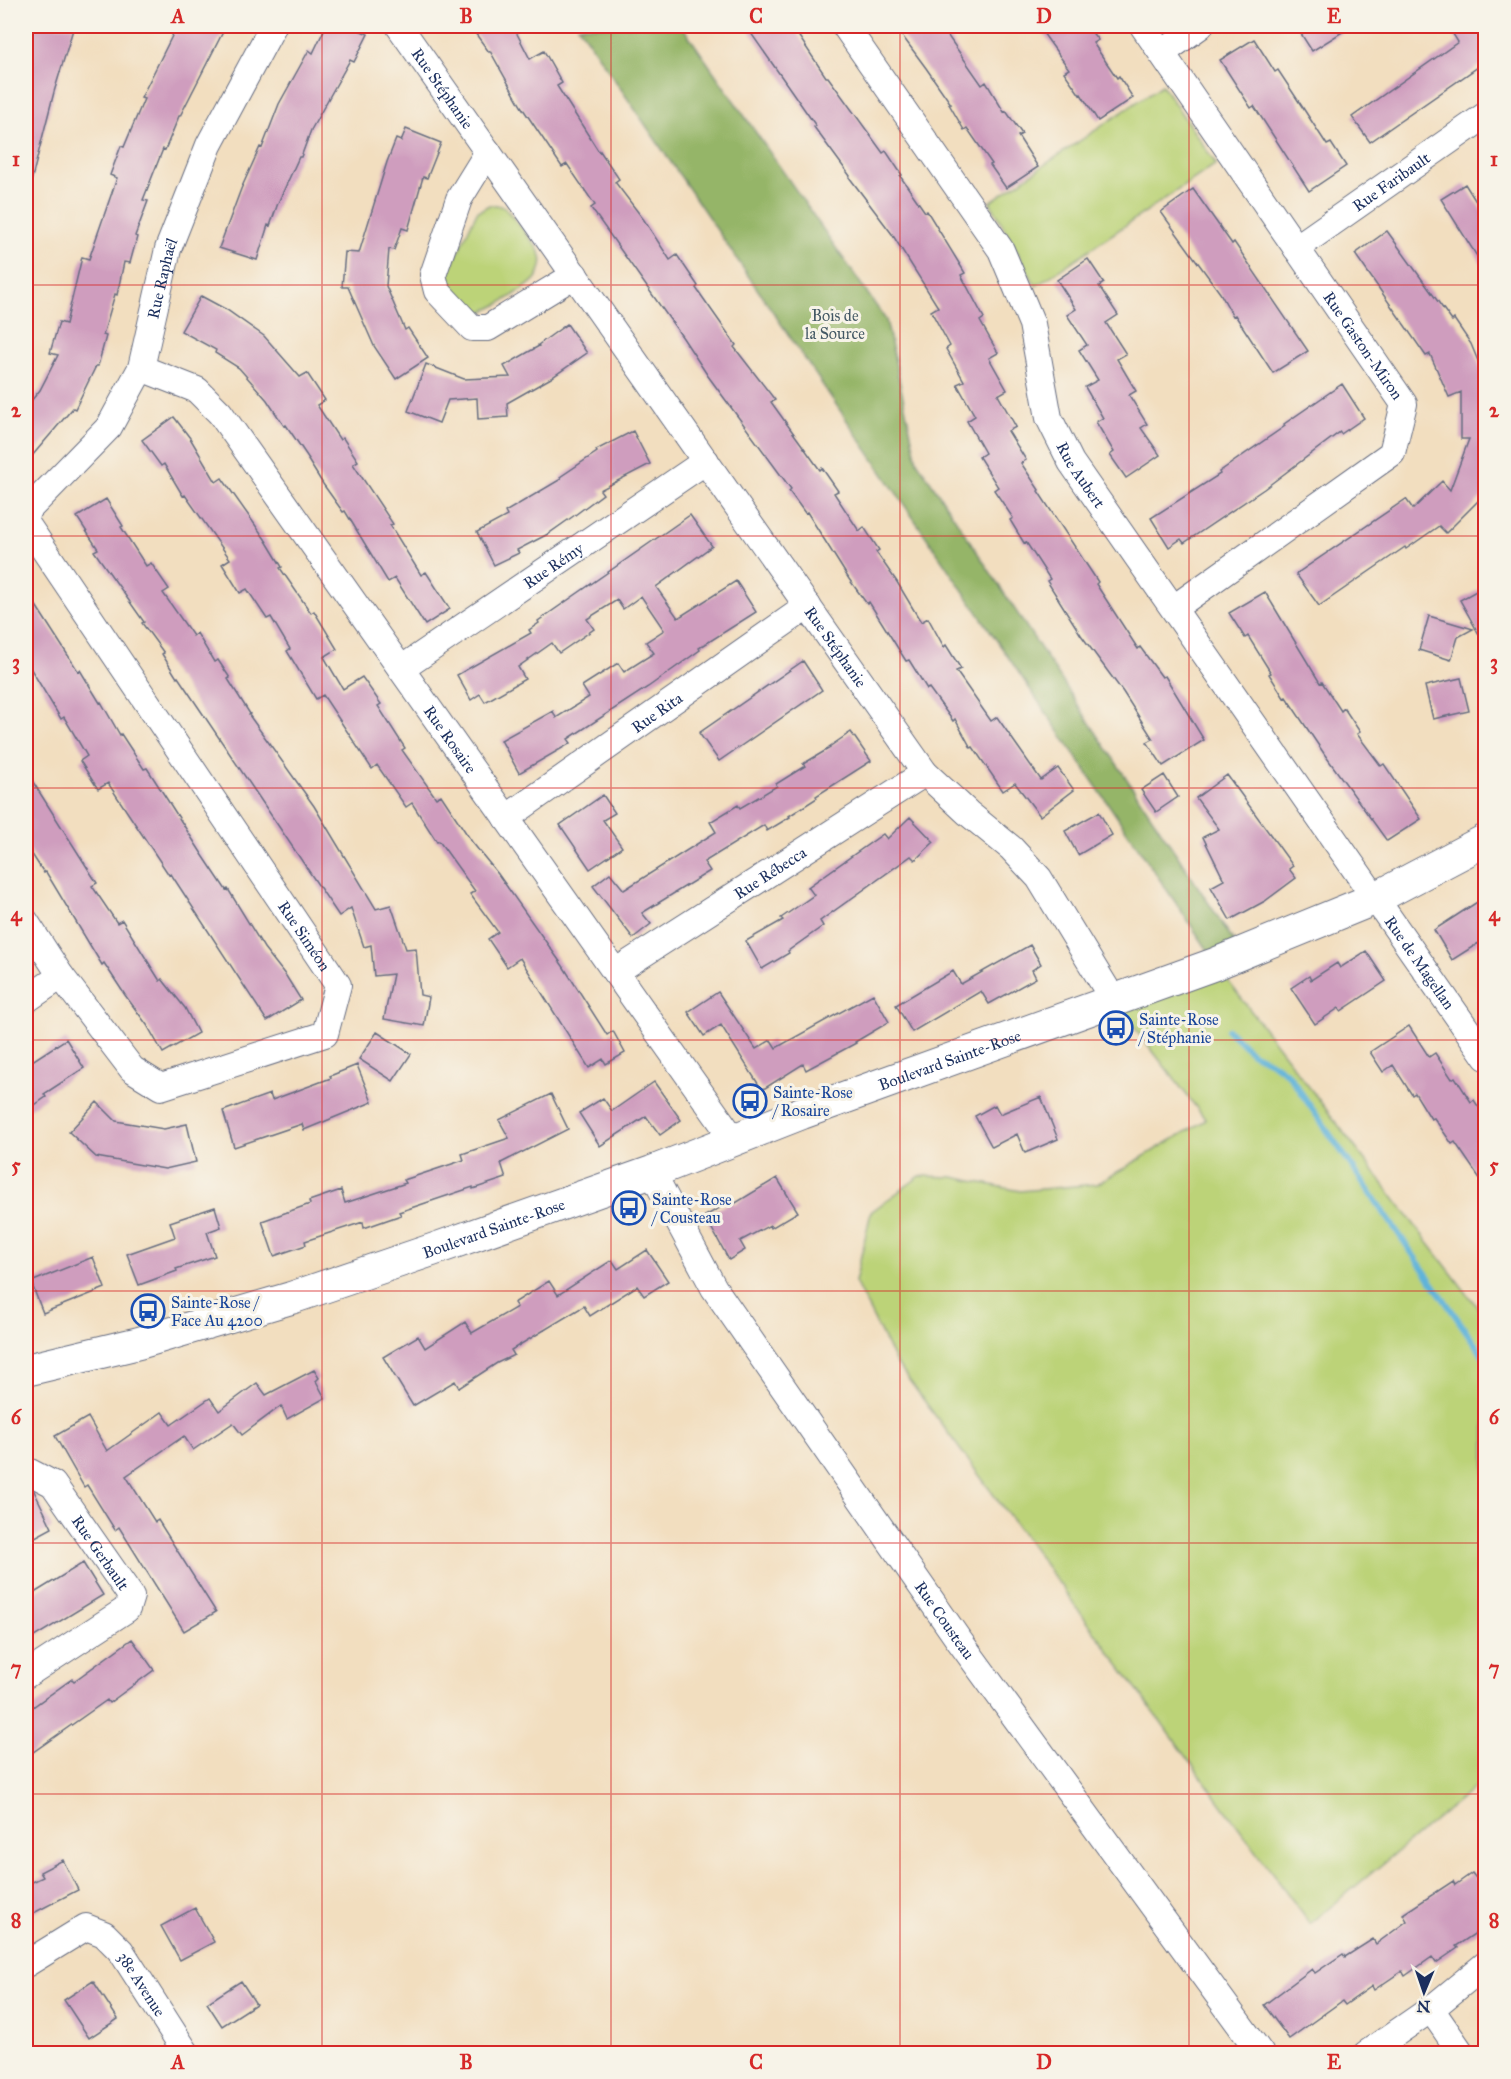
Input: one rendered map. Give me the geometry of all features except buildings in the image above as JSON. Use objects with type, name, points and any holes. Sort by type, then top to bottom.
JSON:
[{"type":"street","name":"Rue Raphaël","points":[[26,512],[109,427],[141,368],[168,249],[209,145],[273,26]]},
{"type":"street","name":"Rue Stéphanie","points":[[399,26],[925,773],[968,813],[1011,848],[1039,878],[1114,1001]]},
{"type":"street","name":"Rue Aubert","points":[[845,26],[1001,250],[1032,324],[1049,418],[1071,462],[1374,899]]},
{"type":"street","name":"Rue Gaston-Miron","points":[[1143,26],[1404,404],[1392,453],[1174,608]]},
{"type":"street","points":[[1162,53],[1200,26]]},
{"type":"street","name":"Rue Faribault","points":[[1296,248],[1484,120]]},
{"type":"street","points":[[488,152],[459,199],[433,275],[437,291],[472,328],[488,328],[575,275]]},
{"type":"street","name":"Rue Rosaire","points":[[141,368],[197,390],[220,413],[734,1140]]},
{"type":"street","name":"Rue Rémy","points":[[401,669],[706,461]]},
{"type":"street","name":"Rue Siméon","points":[[26,524],[338,985],[325,1034],[161,1087],[132,1069],[61,976],[26,922]]},
{"type":"street","name":"Rue Rita","points":[[506,818],[808,606]]},
{"type":"street","name":"Rue Rébecca","points":[[615,972],[925,773]]},
{"type":"street","name":"Boulevard Sainte-Rose","points":[[26,1370],[139,1343],[291,1298],[652,1172],[802,1113],[1215,964],[1374,899],[1485,840]]},
{"type":"street","name":"Rue de Magellan","points":[[1374,899],[1485,1057]]},
{"type":"street","points":[[26,1000],[61,976]]},
{"type":"street","name":"Rue Cousteau","points":[[652,1172],[714,1288],[958,1639],[1261,2054]]},
{"type":"street","name":"Rue Gerbault","points":[[26,1470],[54,1485],[130,1596],[127,1609],[26,1675]]},
{"type":"street","name":"38e Avenue","points":[[26,1964],[86,1927],[104,1934],[121,1951],[187,2054]]},
{"type":"street","points":[[1366,2054],[1431,2009],[1485,1964]]},
{"type":"street","points":[[1431,2009],[1462,2054]]},
{"type":"green space","name":"Bois de la Source","points":[[578,26],[682,26],[886,320],[917,461],[1241,952],[1216,962]]},
{"type":"green space","points":[[1162,85],[1216,164],[1036,286],[990,202]]},
{"type":"green space","points":[[489,205],[505,208],[536,246],[541,256],[541,264],[536,278],[526,287],[508,299],[477,312],[467,307],[458,297],[448,273],[477,212]]},
{"type":"green space","points":[[1215,964],[1485,1317],[1485,1779],[1310,1924],[895,1361],[855,1282],[871,1212],[920,1176],[953,1177],[1020,1191],[1097,1184],[1206,1120],[1114,1001]]},
{"type":"waterway","points":[[1228,1030],[1252,1053],[1273,1063],[1288,1074],[1486,1360]]},
{"type":"place","name":"Sainte-Rose / Stéphanie","points":[[1116,1028]]},
{"type":"place","name":"Sainte-Rose / Rosaire","points":[[750,1101]]},
{"type":"place","name":"Sainte-Rose / Cousteau","points":[[629,1208]]},
{"type":"place","name":"Sainte-Rose / Face Au 4200","points":[[148,1311]]}]
